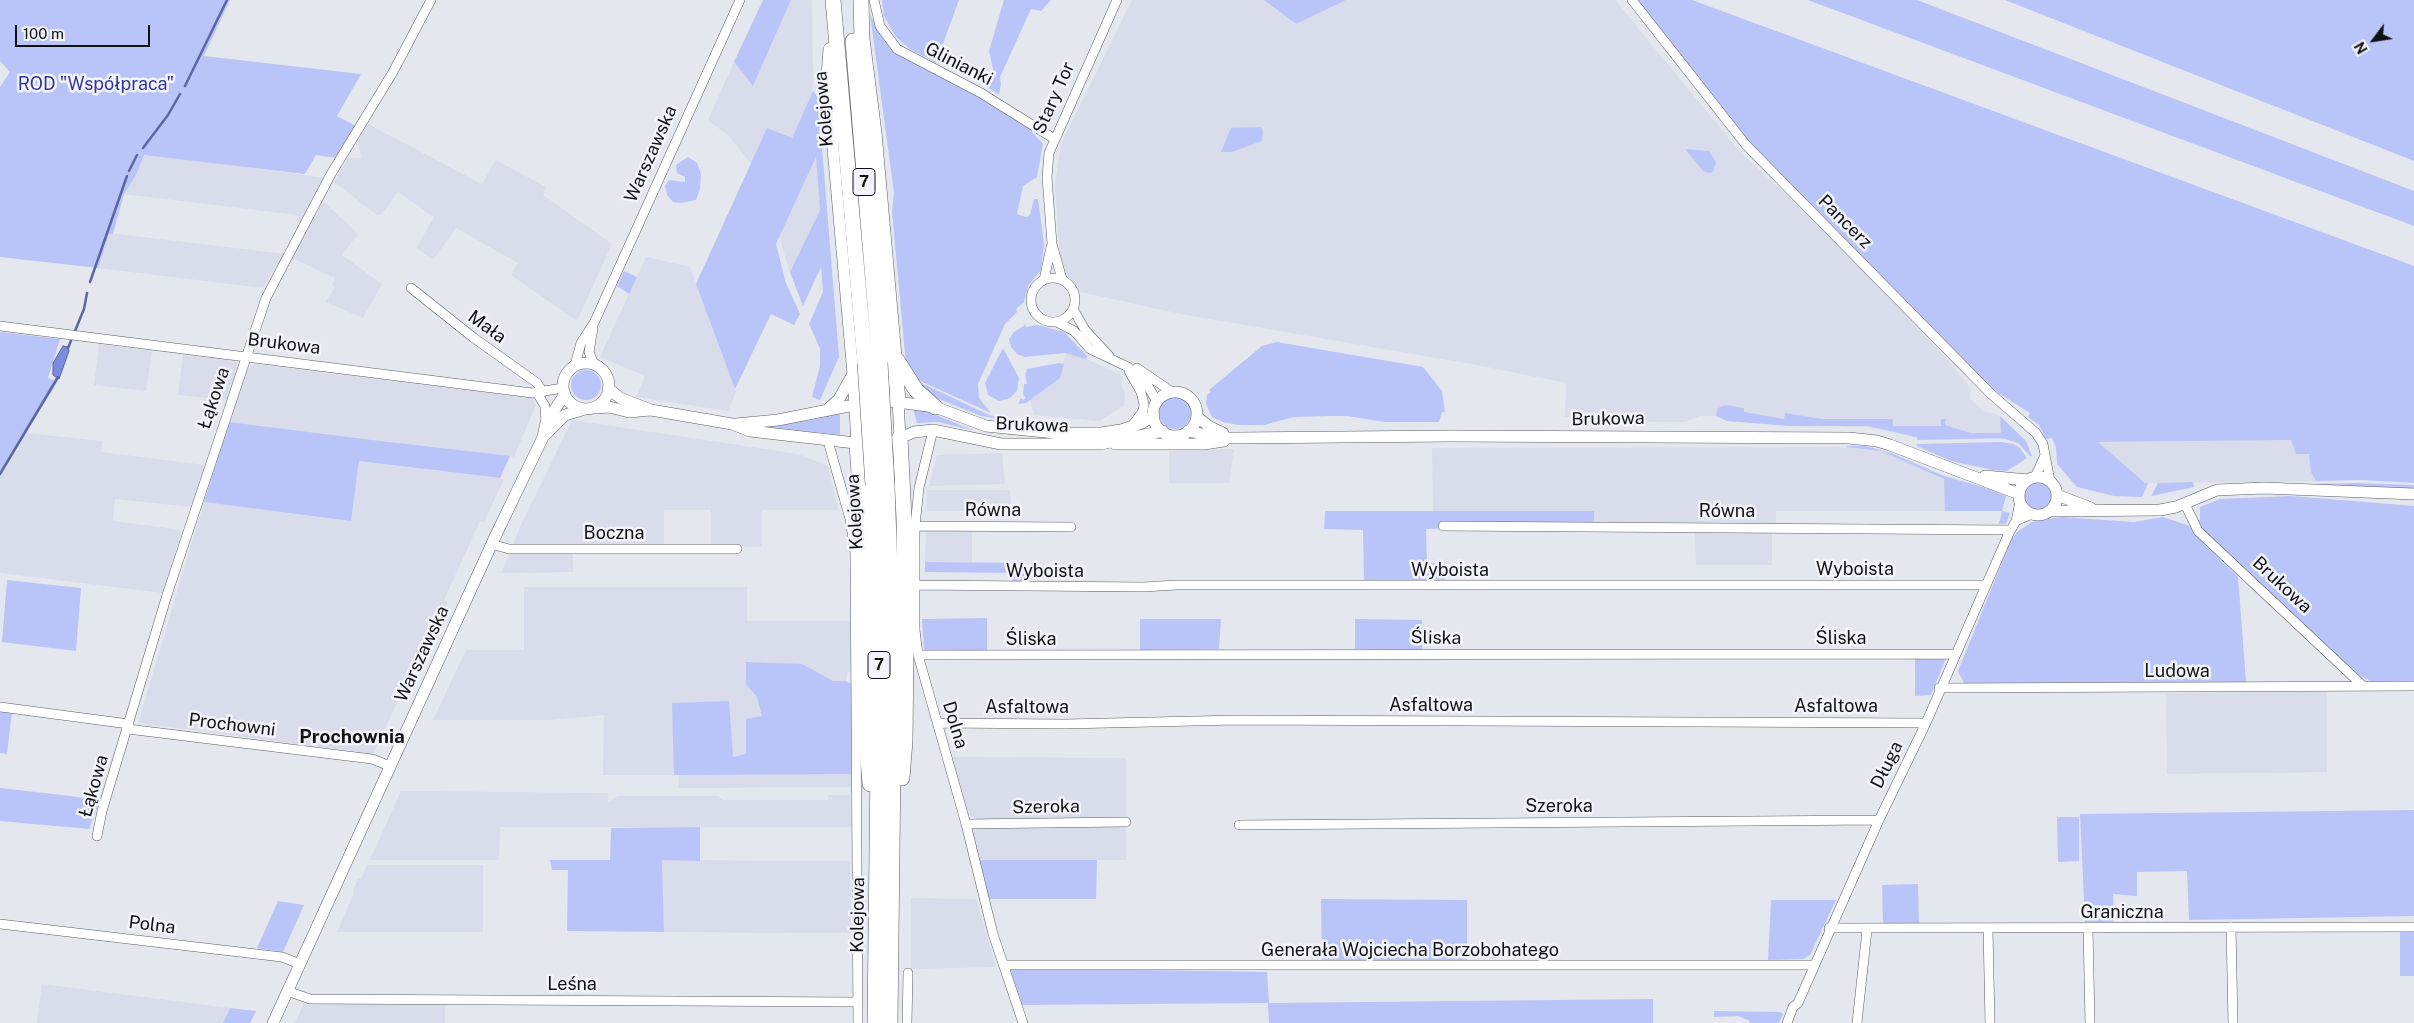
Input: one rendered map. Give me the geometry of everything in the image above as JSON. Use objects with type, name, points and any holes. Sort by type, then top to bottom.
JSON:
[{"type":"highway","name":"Kolejowa","points":[[833,0],[833,18],[841,75],[872,363]]},
{"type":"highway","name":"Kolejowa","points":[[852,0],[872,363],[894,679],[890,1023]]},
{"type":"highway","points":[[861,0],[862,39],[872,113],[898,401]]},
{"type":"highway","points":[[832,137],[829,75],[833,18]]},
{"type":"highway","points":[[894,354],[916,390],[935,407]]},
{"type":"highway","points":[[892,831],[900,800],[906,741],[904,519],[900,437]]},
{"type":"highway","points":[[857,444],[864,544],[867,746],[871,807],[878,844]]},
{"type":"highway","name":"Kolejowa","points":[[875,1023],[880,486]]},
{"type":"street","name":"Łąkowa","points":[[97,836],[102,811],[166,595],[272,284],[331,174],[393,72],[431,0]]},
{"type":"street","name":"Warszawska","points":[[575,366],[581,343],[594,323],[740,0]]},
{"type":"street","name":"Glinianki","points":[[874,0],[880,26],[897,49],[981,93],[1054,138]]},
{"type":"street","name":"Stary Tor","points":[[1062,279],[1052,244],[1047,170],[1049,153],[1054,138],[1117,0]]},
{"type":"street","name":"Pancerz","points":[[1632,0],[1746,145],[1991,394],[2036,433],[2043,444],[2050,481]]},
{"type":"street","points":[[608,388],[620,398],[650,410],[732,424],[750,431],[857,444],[853,374],[832,137]]},
{"type":"street","name":"Stary Tor","points":[[1044,280],[1052,244]]},
{"type":"street","points":[[1057,322],[1068,316],[1073,309],[1074,293],[1071,286],[1062,279],[1054,278],[1044,280],[1034,289],[1032,306],[1040,318],[1057,322],[1074,331],[1090,349],[1141,370],[1172,392]]},
{"type":"street","name":"Mała","points":[[411,288],[474,338],[537,383],[540,392]]},
{"type":"street","points":[[1073,309],[1085,330],[1111,358]]},
{"type":"street","name":"Warszawska","points":[[594,323],[589,352],[594,364]]},
{"type":"street","name":"Brukowa","points":[[0,326],[540,392],[564,391]]},
{"type":"street","points":[[597,408],[604,402],[608,388],[605,374],[594,364],[582,363],[575,366],[567,374],[564,391],[574,405],[582,410],[609,407],[629,412],[650,410]]},
{"type":"street","points":[[1125,365],[1148,386],[1157,402]]},
{"type":"street","points":[[1125,365],[1141,392],[1144,404],[1142,411],[1132,426]]},
{"type":"street","points":[[826,411],[838,399],[853,374]]},
{"type":"street","name":"Warszawska","points":[[546,423],[564,391]]},
{"type":"street","name":"Warszawska","points":[[272,1023],[491,544],[543,437],[546,423],[545,406],[540,392]]},
{"type":"street","points":[[1172,392],[1182,393],[1190,398],[1195,404],[1197,417],[1188,431],[1174,435],[1163,432],[1158,426],[1154,415],[1157,402],[1172,392]]},
{"type":"street","name":"Brukowa","points":[[855,405],[898,401],[935,407],[986,426],[1029,431],[1101,433],[1132,426],[1154,415]]},
{"type":"street","points":[[898,401],[900,437]]},
{"type":"street","points":[[732,424],[773,421],[855,405]]},
{"type":"street","name":"Warszawska","points":[[543,437],[565,415],[582,410]]},
{"type":"street","name":"Brukowa","points":[[1197,417],[1210,427],[1236,438]]},
{"type":"street","name":"Brukowa","points":[[857,444],[880,445],[914,432],[933,430],[1001,444],[1111,443],[1136,436],[1163,432]]},
{"type":"street","name":"Dolna","points":[[933,430],[919,488],[915,526],[918,655],[966,824],[983,897],[1023,1023]]},
{"type":"street","name":"Brukowa","points":[[1188,431],[1220,438],[1441,436],[1849,438],[1877,441],[1974,476],[2020,498]]},
{"type":"street","points":[[1111,443],[1132,445],[1204,444],[1236,438]]},
{"type":"street","name":"Kolejowa","points":[[828,441],[850,519],[855,553],[858,1023]]},
{"type":"street","points":[[2032,514],[2025,509],[2020,498],[2022,486],[2031,479],[2045,455]]},
{"type":"street","name":"Brukowa","points":[[1974,476],[2031,479]]},
{"type":"street","points":[[2031,479],[2050,481],[2056,488],[2056,502],[2050,511]]},
{"type":"street","points":[[2016,521],[2032,514],[2043,514],[2050,511],[2156,510],[2185,504],[2217,490],[2264,488],[2414,494]]},
{"type":"street","points":[[2384,494],[2414,500]]},
{"type":"street","points":[[2057,495],[2073,503],[2099,510]]},
{"type":"street","name":"Długa","points":[[1787,1023],[1815,964],[1829,928],[1926,722],[1939,688],[2010,530],[2016,521],[2020,498]]},
{"type":"street","name":"Brukowa","points":[[2185,504],[2198,531],[2363,686]]},
{"type":"street","name":"Równa","points":[[915,526],[1071,527]]},
{"type":"street","name":"Równa","points":[[1443,526],[2010,530]]},
{"type":"street","name":"Boczna","points":[[491,544],[509,549],[736,549]]},
{"type":"street","name":"Wyboista","points":[[915,585],[1144,587],[1176,585],[1986,585]]},
{"type":"street","name":"Śliska","points":[[918,655],[1954,654]]},
{"type":"street","name":"Ludowa","points":[[1939,688],[2414,686]]},
{"type":"street","name":"Prochowni","points":[[0,707],[372,759],[390,766]]},
{"type":"street","name":"Asfaltowa","points":[[937,723],[1065,724],[1229,720],[1926,722]]},
{"type":"street","name":"Szeroka","points":[[1240,825],[1879,820]]},
{"type":"street","name":"Szeroka","points":[[966,824],[1126,822]]},
{"type":"street","name":"Polna","points":[[0,924],[282,957],[300,964]]},
{"type":"street","name":"Graniczna","points":[[1829,928],[1867,930],[2414,926]]},
{"type":"street","points":[[2231,927],[2233,1023]]},
{"type":"street","points":[[2088,928],[2090,1023]]},
{"type":"street","points":[[1988,929],[1990,1023]]},
{"type":"street","points":[[1857,1023],[1867,930]]},
{"type":"street","name":"Generała Wojciecha Borzobohatego","points":[[1004,965],[1815,964]]},
{"type":"street","points":[[907,1023],[908,973]]},
{"type":"street","name":"Leśna","points":[[287,991],[310,999],[858,1002]]},
{"type":"shaded area","points":[[791,0],[812,0],[813,91],[792,138],[767,128],[752,165],[730,137],[708,120],[734,62],[753,86]]},
{"type":"shaded area","points":[[1132,0],[1264,0],[1296,24],[1346,0],[1615,0],[1739,151],[1828,233],[1947,359],[1971,389],[1970,399],[1985,412],[1994,413],[2001,417],[2002,439],[1917,440],[1917,438],[1868,427],[1790,426],[1727,421],[1716,416],[1700,416],[1685,422],[1587,421],[1581,417],[1565,417],[1566,383],[1477,365],[1181,314],[1081,292],[1061,270],[1055,185],[1061,144]]},
{"type":"shaded area","points":[[368,124],[482,184],[496,160],[546,187],[543,195],[612,244],[577,321],[511,275],[518,263],[456,228],[433,260],[416,248],[434,217],[398,192],[382,214],[377,215],[334,182],[348,158],[362,158],[357,142]]},
{"type":"shaded area","points":[[143,155],[325,178],[301,224],[297,222],[298,215],[124,194],[136,175]]},
{"type":"shaded area","points":[[816,156],[820,210],[790,272],[779,237]]},
{"type":"shaded area","points":[[323,201],[358,234],[342,255],[382,284],[363,318],[326,302],[335,287],[332,285],[335,278],[292,258]]},
{"type":"shaded area","points":[[109,233],[285,254],[263,288],[98,268]]},
{"type":"shaded area","points":[[646,257],[690,267],[736,392],[728,411],[636,397],[645,376],[600,357]]},
{"type":"shaded area","points":[[99,344],[152,351],[146,391],[94,385]]},
{"type":"shaded area","points":[[1067,350],[1123,376],[1121,385],[1125,394],[1124,406],[1099,421],[1034,415],[1030,399],[1060,373]]},
{"type":"shaded area","points":[[183,355],[235,360],[239,367],[228,400],[178,395]]},
{"type":"shaded area","points":[[255,364],[533,398],[536,405],[514,457],[229,422],[248,368]]},
{"type":"shaded area","points":[[572,420],[798,454],[828,466],[838,510],[762,510],[762,547],[711,545],[711,510],[664,510],[664,546],[513,545]]},
{"type":"shaded area","points":[[26,433],[102,441],[101,452],[205,465],[191,507],[115,499],[113,521],[182,530],[163,593],[0,573],[0,475]]},
{"type":"shaded area","points":[[2292,440],[2309,454],[2311,472],[2316,481],[2145,483],[2097,442]]},
{"type":"shaded area","points":[[1856,447],[1881,451],[2003,505],[2002,511],[1776,511],[1776,524],[1594,523],[1594,511],[1433,511],[1432,448]]},
{"type":"shaded area","points":[[1234,449],[1229,483],[1169,483],[1169,451]]},
{"type":"shaded area","points":[[1002,453],[1005,484],[929,486],[937,455]]},
{"type":"shaded area","points":[[359,461],[504,479],[484,522],[480,521],[444,600],[448,602],[420,661],[417,660],[373,754],[138,723],[204,502],[351,521]]},
{"type":"shaded area","points":[[927,490],[1010,490],[1011,511],[927,511]]},
{"type":"shaded area","points":[[926,528],[972,528],[972,562],[925,562]]},
{"type":"shaded area","points":[[1695,531],[1772,532],[1772,565],[1696,565]]},
{"type":"shaded area","points":[[510,552],[573,552],[573,572],[501,573]]},
{"type":"shaded area","points":[[524,587],[747,587],[747,621],[851,621],[851,671],[847,673],[846,681],[851,684],[851,787],[678,788],[679,775],[603,775],[604,715],[550,720],[433,720],[466,650],[524,650]]},
{"type":"shaded area","points":[[2327,692],[2327,772],[2167,774],[2166,693]]},
{"type":"shaded area","points":[[952,757],[1126,758],[1126,818],[976,820],[967,813]]},
{"type":"shaded area","points":[[401,791],[608,793],[608,803],[618,796],[718,796],[723,800],[828,800],[828,795],[850,795],[851,827],[500,827],[499,860],[370,860]]},
{"type":"shaded area","points":[[976,827],[1126,827],[1126,860],[979,860],[972,832]]},
{"type":"shaded area","points":[[662,860],[850,861],[851,933],[664,932]]},
{"type":"shaded area","points":[[367,865],[483,865],[483,932],[337,932],[354,893],[353,890],[358,879],[361,879]]},
{"type":"shaded area","points":[[911,898],[976,899],[996,967],[911,969]]},
{"type":"shaded area","points":[[42,984],[230,1008],[223,1023],[37,1023]]},
{"type":"shaded area","points":[[304,1003],[445,1004],[445,1023],[295,1023]]},
{"type":"green space","name":"ROD \"Współpraca\"","points":[[0,0],[230,0],[204,56],[361,74],[337,116],[356,126],[336,158],[316,155],[305,174],[144,155],[136,175],[124,194],[113,234],[109,234],[98,268],[0,257],[0,87],[10,72],[0,61]]},
{"type":"green space","points":[[763,0],[791,0],[753,86],[734,62]]},
{"type":"green space","points":[[882,0],[959,0],[936,63],[910,49],[896,37],[884,16]]},
{"type":"green space","points":[[1004,0],[1051,0],[1041,11],[1031,9],[1000,77],[999,95],[989,88],[994,74],[989,51]]},
{"type":"green space","points":[[1264,0],[1346,0],[1296,24]]},
{"type":"green space","points":[[1637,0],[1692,0],[2414,266],[2414,483],[2360,480],[2316,481],[2311,472],[2309,454],[2296,454],[2291,440],[2098,442],[2145,483],[2148,483],[2142,497],[2114,496],[2077,487],[2057,464],[2056,448],[2052,438],[2046,439],[2039,425],[2028,417],[2030,413],[1984,384],[1866,260],[1754,150]]},
{"type":"green space","points":[[1808,0],[1917,0],[2414,191],[2414,226]]},
{"type":"green space","points":[[2005,0],[2414,0],[2414,161]]},
{"type":"green space","points":[[870,14],[883,39],[899,55],[975,94],[1033,130],[1032,132],[1043,144],[1037,177],[1023,186],[1017,214],[1026,217],[1030,215],[1034,199],[1038,199],[1044,244],[1041,270],[1028,286],[1024,302],[1005,324],[978,384],[979,398],[991,413],[918,380],[906,364],[892,211],[894,193]]},
{"type":"green space","points":[[813,91],[818,97],[839,357],[820,400],[812,397],[820,366],[820,349],[809,324],[823,292],[821,267],[803,306],[790,272],[820,210],[816,157],[776,244],[786,283],[800,314],[794,325],[771,314],[735,389],[696,284],[767,128],[792,138]]},
{"type":"green space","points":[[1261,127],[1263,131],[1262,141],[1232,152],[1221,152],[1231,128]]},
{"type":"green space","points":[[1685,149],[1709,151],[1716,162],[1713,172],[1703,171]]},
{"type":"green space","points":[[688,157],[697,163],[701,174],[700,189],[696,200],[681,203],[673,202],[667,195],[665,186],[669,180],[685,182],[685,177],[677,173],[676,165]]},
{"type":"green space","points":[[624,271],[637,277],[629,294],[617,286]]},
{"type":"green space","points":[[1025,325],[1026,327],[1037,325],[1064,332],[1087,356],[1086,359],[1065,353],[1025,357],[1017,354],[1011,347],[1009,339],[1014,332]]},
{"type":"green space","points":[[0,332],[60,339],[48,378],[58,381],[0,475]]},
{"type":"green space","points":[[1277,342],[1423,367],[1442,391],[1445,412],[1442,412],[1439,422],[1385,422],[1347,416],[1329,416],[1294,417],[1264,425],[1238,425],[1223,422],[1212,417],[1206,404],[1207,395],[1211,392],[1209,390],[1262,346]]},
{"type":"green space","points":[[1003,348],[1019,378],[1017,391],[1010,398],[999,401],[988,395],[985,383]]},
{"type":"green space","points":[[1059,363],[1064,364],[1060,378],[1026,403],[1018,404],[1021,398],[1023,400],[1026,398],[1023,394],[1024,384],[1027,384],[1025,375],[1027,369]]},
{"type":"green space","points":[[586,370],[597,374],[601,385],[597,396],[586,400],[575,396],[571,385],[575,374]]},
{"type":"green space","points":[[919,382],[1001,419],[981,416],[934,397]]},
{"type":"green space","points":[[1175,397],[1186,402],[1191,413],[1186,424],[1175,429],[1164,424],[1159,413],[1164,402]]},
{"type":"green space","points":[[1726,405],[1744,408],[1744,412],[1784,419],[1785,413],[1822,419],[1893,419],[1893,426],[1941,426],[1941,419],[1946,419],[1945,425],[1971,433],[2001,433],[2000,416],[2026,441],[2032,456],[2018,443],[2001,438],[1918,440],[1917,437],[1868,426],[1790,426],[1727,421],[1716,416],[1718,408]]},
{"type":"green space","points":[[913,408],[924,410],[975,431],[939,422],[917,423]]},
{"type":"green space","points":[[840,413],[840,435],[761,426],[812,420]]},
{"type":"green space","points":[[229,422],[510,456],[500,478],[359,461],[351,521],[204,502]]},
{"type":"green space","points":[[2001,442],[2013,444],[2020,448],[2027,458],[2007,471],[1993,470],[1951,461],[1917,446],[1917,444]]},
{"type":"green space","points":[[1847,446],[1866,446],[1891,453],[1944,476],[2006,496],[2002,511],[1945,511],[1944,479],[1881,451]]},
{"type":"green space","points":[[2038,482],[2048,486],[2052,496],[2048,506],[2038,510],[2028,506],[2024,496],[2028,486]]},
{"type":"green space","points":[[2193,482],[2194,487],[2151,496],[2158,483]]},
{"type":"green space","points":[[2308,484],[2414,485],[2414,491]]},
{"type":"green space","points":[[2291,496],[2414,506],[2414,682],[2375,683],[2358,675],[2200,527],[2197,522],[2200,519],[2200,507],[2220,499]]},
{"type":"green space","points":[[1325,511],[1594,511],[1594,523],[1426,529],[1427,563],[1445,563],[1445,582],[1364,582],[1363,530],[1324,529]]},
{"type":"green space","points":[[2002,511],[2010,513],[2006,524],[1999,524]]},
{"type":"green space","points":[[2061,517],[2134,522],[2163,517],[2190,526],[2195,535],[2238,577],[2246,682],[1964,683],[1958,671],[2012,538],[2017,532],[2032,522]]},
{"type":"green space","points":[[925,562],[1025,563],[1025,583],[1012,583],[1011,573],[925,572]]},
{"type":"green space","points":[[7,580],[81,588],[76,651],[2,642]]},
{"type":"green space","points":[[987,618],[987,650],[924,651],[922,619]]},
{"type":"green space","points":[[1140,619],[1221,619],[1219,649],[1140,650]]},
{"type":"green space","points":[[1355,619],[1422,620],[1422,650],[1355,649]]},
{"type":"green space","points":[[1946,658],[1931,695],[1915,696],[1915,659]]},
{"type":"green space","points":[[746,662],[802,664],[833,681],[846,681],[851,684],[851,774],[674,775],[672,703],[729,701],[733,757],[746,754],[746,719],[762,716],[757,697],[746,684]]},
{"type":"green space","points":[[0,711],[12,712],[7,754],[0,753]]},
{"type":"green space","points":[[0,788],[100,800],[89,829],[0,821]]},
{"type":"green space","points":[[2414,810],[2414,916],[2189,920],[2187,871],[2137,872],[2137,896],[2113,894],[2114,922],[2085,922],[2080,814]]},
{"type":"green space","points":[[2057,817],[2079,817],[2079,861],[2058,862]]},
{"type":"green space","points":[[700,827],[700,861],[662,860],[664,932],[567,931],[568,870],[552,870],[550,860],[610,860],[611,828]]},
{"type":"green space","points":[[979,860],[1097,860],[1096,899],[987,899]]},
{"type":"green space","points":[[1918,884],[1919,925],[1883,926],[1882,885]]},
{"type":"green space","points":[[1321,899],[1467,900],[1467,962],[1322,963]]},
{"type":"green space","points":[[1771,900],[1836,900],[1810,955],[1803,959],[1768,960]]},
{"type":"green space","points":[[278,901],[304,905],[283,952],[257,948]]},
{"type":"green space","points":[[2400,932],[2414,932],[2414,976],[2400,976]]},
{"type":"green space","points":[[1010,968],[1267,972],[1269,1003],[1653,999],[1653,1023],[1269,1023],[1268,1003],[1022,1005]]},
{"type":"green space","points":[[230,1008],[256,1011],[250,1023],[223,1023]]},
{"type":"green space","points":[[1714,1011],[1781,1012],[1783,1014],[1779,1023],[1750,1023],[1748,1020],[1738,1016],[1714,1017]]},
{"type":"water","points":[[63,346],[68,347],[69,351],[59,379],[53,375],[53,363]]},
{"type":"waterway","points":[[185,86],[227,0]]},
{"type":"waterway","points":[[143,148],[168,115],[180,94]]},
{"type":"waterway","points":[[129,171],[137,155]]},
{"type":"waterway","points":[[90,282],[127,176]]},
{"type":"waterway","points":[[68,348],[84,309],[87,293]]},
{"type":"waterway","points":[[0,474],[58,377]]},
{"type":"district","name":"Prochownia","points":[[352,737]]}]
